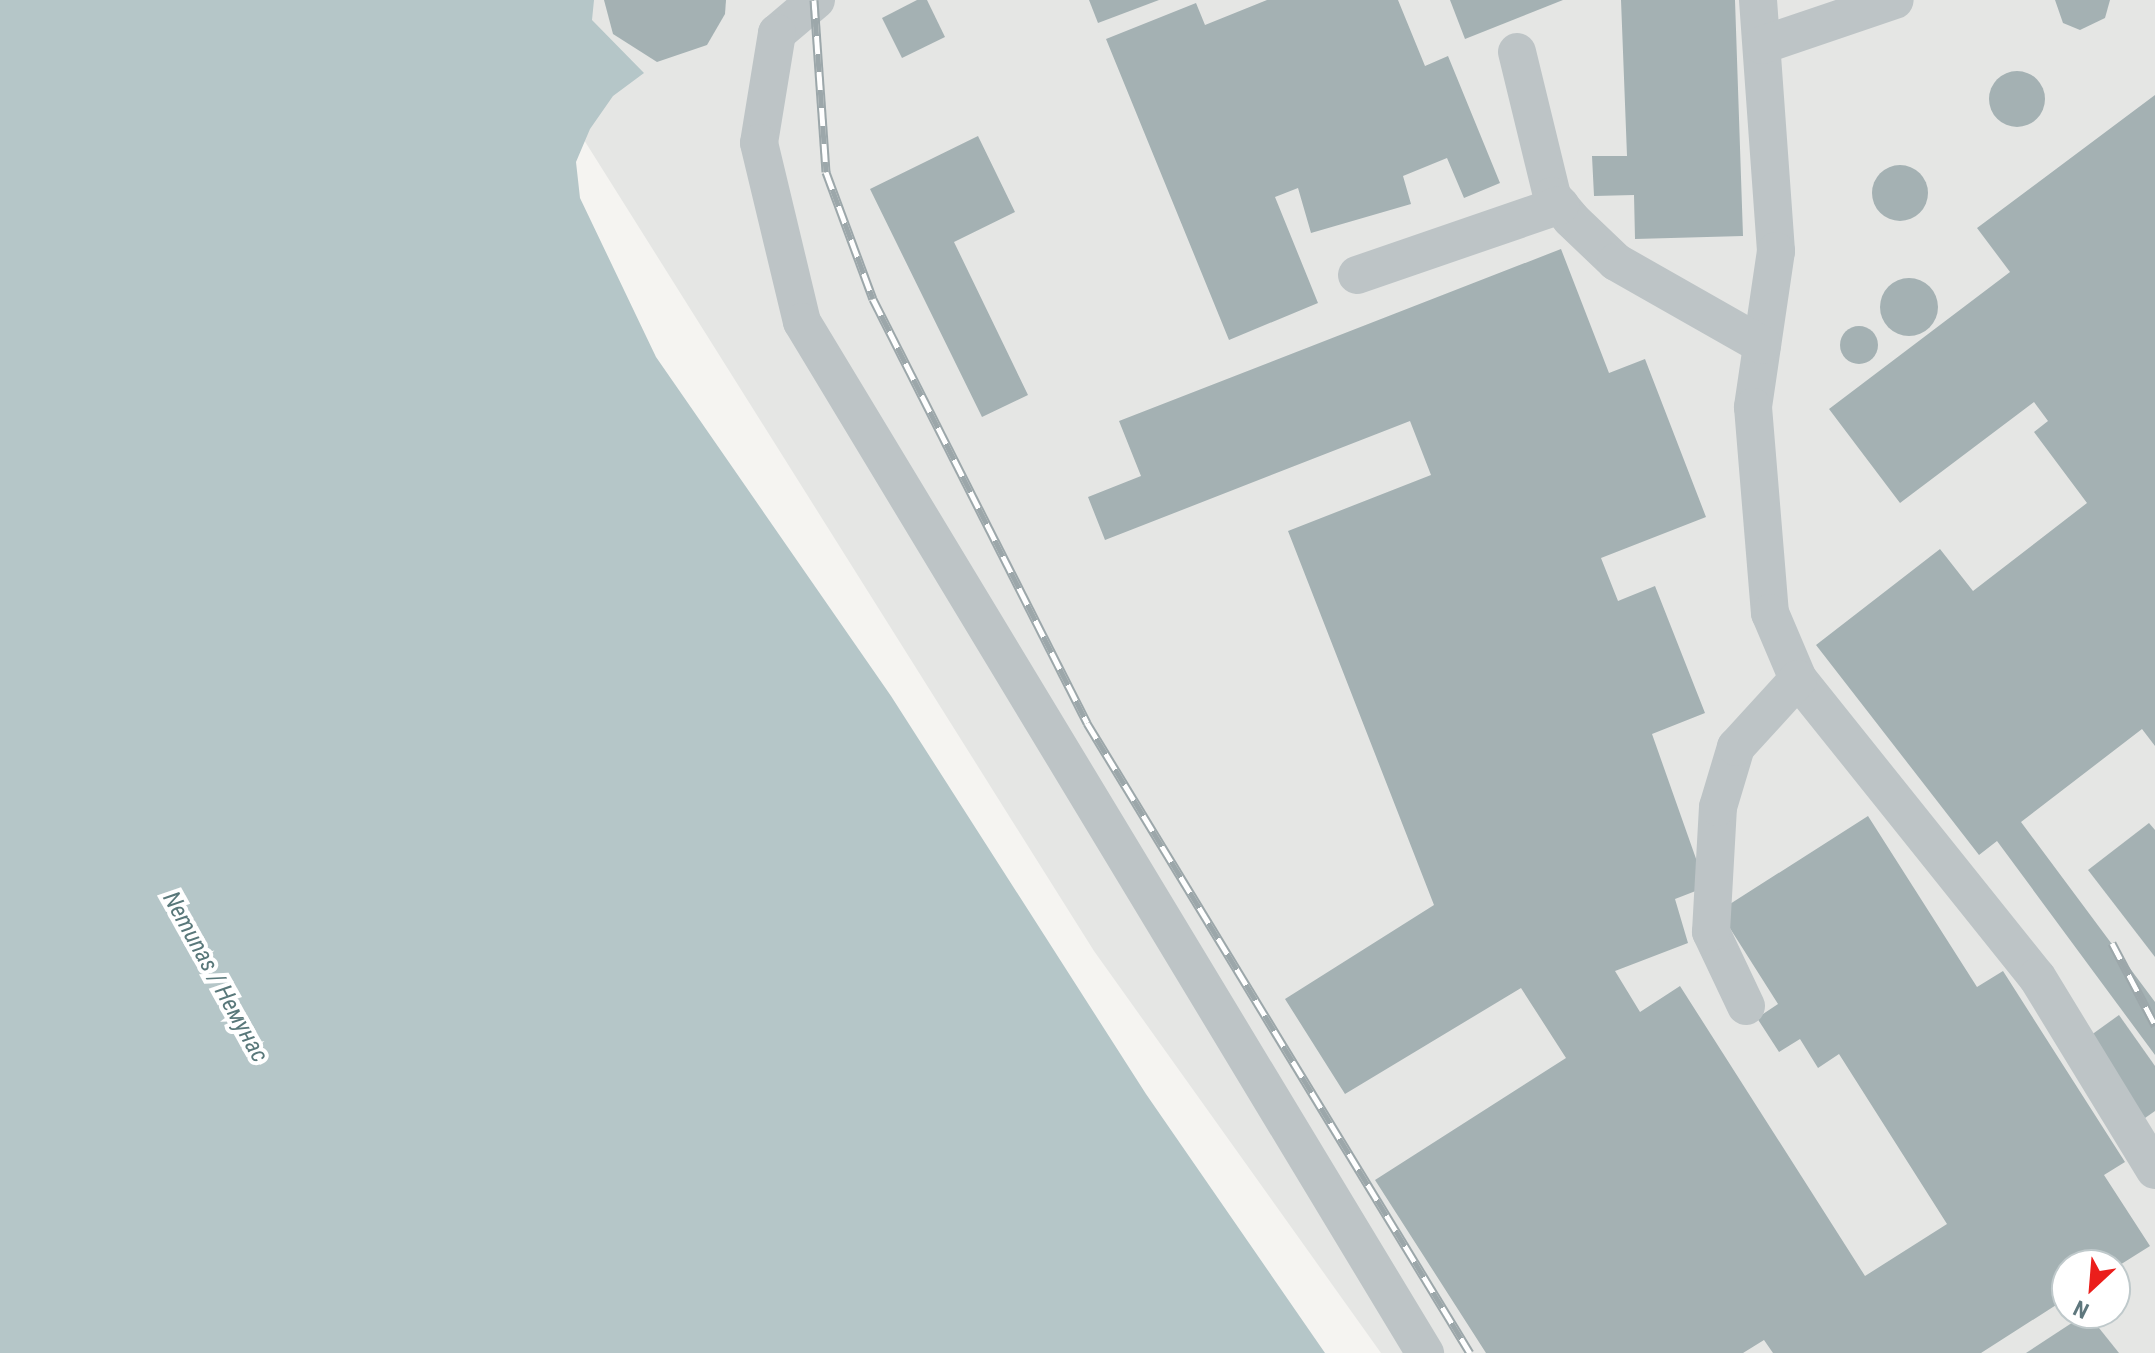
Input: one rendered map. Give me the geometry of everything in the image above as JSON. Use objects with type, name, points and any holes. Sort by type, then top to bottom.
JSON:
[{"type":"lane","points":[[816,0],[777,33],[759,143],[802,322],[1425,1353]]},
{"type":"lane","points":[[1758,0],[1776,251],[1753,407],[1760,527],[1770,613],[1798,679],[2037,977],[2155,1170]]},
{"type":"lane","points":[[1762,45],[1895,0]]},
{"type":"lane","points":[[1517,52],[1560,205],[1616,262],[1762,345]]},
{"type":"lane","points":[[1357,275],[1560,205]]},
{"type":"lane","points":[[1746,1006],[1711,932],[1718,807],[1736,747],[1798,679]]},
{"type":"shaded area","points":[[496,0],[2155,0],[2155,1353],[1381,1353],[1094,951]]},
{"type":"water","name":"Nemunas / Немунас","points":[[0,0],[594,0],[592,20],[644,73],[613,96],[590,129],[576,162],[580,198],[656,357],[891,696],[1146,1094],[1325,1353],[0,1353]]},
{"type":"building","points":[[604,0],[726,0],[725,14],[707,45],[657,62],[613,34]]},
{"type":"building","points":[[917,0],[927,0],[945,37],[902,58],[882,18]]},
{"type":"building","points":[[1089,0],[1159,0],[1098,23]]},
{"type":"building","points":[[1267,0],[1398,0],[1425,66],[1448,56],[1500,183],[1464,198],[1447,158],[1403,176],[1411,204],[1311,233],[1298,188],[1275,197],[1318,303],[1229,340],[1106,39],[1196,3],[1205,25]]},
{"type":"building","points":[[1450,0],[1563,0],[1465,39]]},
{"type":"building","points":[[1621,0],[1735,0],[1743,236],[1635,239],[1634,195],[1594,196],[1592,156],[1627,156]]},
{"type":"building","points":[[2055,0],[2110,0],[2105,18],[2080,30],[2063,23]]},
{"type":"building","points":[[2017,71],[2037,79],[2045,99],[2037,119],[2017,127],[1997,119],[1989,99],[1997,79]]},
{"type":"building","points":[[2155,95],[2155,746],[2142,729],[2021,822],[2155,1002],[2155,1055],[1997,841],[1979,855],[1816,645],[1940,549],[1973,591],[2087,503],[2034,432],[2048,421],[2034,402],[1900,503],[1829,409],[2010,272],[1977,228]]},
{"type":"building","points":[[978,136],[1015,212],[954,242],[1028,395],[982,417],[870,189]]},
{"type":"building","points":[[1900,165],[1920,173],[1928,193],[1920,213],[1900,221],[1880,213],[1872,193],[1880,173]]},
{"type":"building","points":[[1561,249],[1609,373],[1645,359],[1706,517],[1601,558],[1618,601],[1655,586],[1705,713],[1652,734],[1706,887],[1675,899],[1688,943],[1615,971],[1640,1012],[1680,986],[1865,1276],[1947,1224],[1839,1054],[1818,1068],[1800,1039],[1779,1052],[1757,1018],[1778,1004],[1719,911],[1868,816],[1977,987],[2003,971],[2125,1162],[2104,1175],[2150,1246],[2131,1258],[2131,1249],[2051,1249],[2051,1308],[1981,1353],[1773,1353],[1764,1340],[1743,1353],[1486,1353],[1375,1180],[1566,1058],[1521,988],[1345,1094],[1285,999],[1434,905],[1288,531],[1431,475],[1410,421],[1105,540],[1088,497],[1141,476],[1119,421]]},
{"type":"building","points":[[1909,278],[1920,280],[1929,287],[1936,296],[1936,318],[1929,327],[1920,334],[1909,336],[1898,334],[1889,327],[1882,318],[1880,307],[1882,296],[1889,287],[1898,280]]},
{"type":"building","points":[[1859,326],[1872,332],[1878,345],[1872,358],[1859,364],[1846,358],[1840,345],[1846,332]]},
{"type":"building","points":[[2149,823],[2155,830],[2155,957],[2088,870]]},
{"type":"building","points":[[2119,1015],[2155,1066],[2155,1111],[2145,1118],[2087,1038]]},
{"type":"building","points":[[2063,1329],[2100,1329],[2119,1353],[2026,1353]]},
{"type":"railway","points":[[814,0],[826,172],[873,299],[1087,723],[1470,1353]]},
{"type":"railway","points":[[2112,943],[2155,1025]]}]
